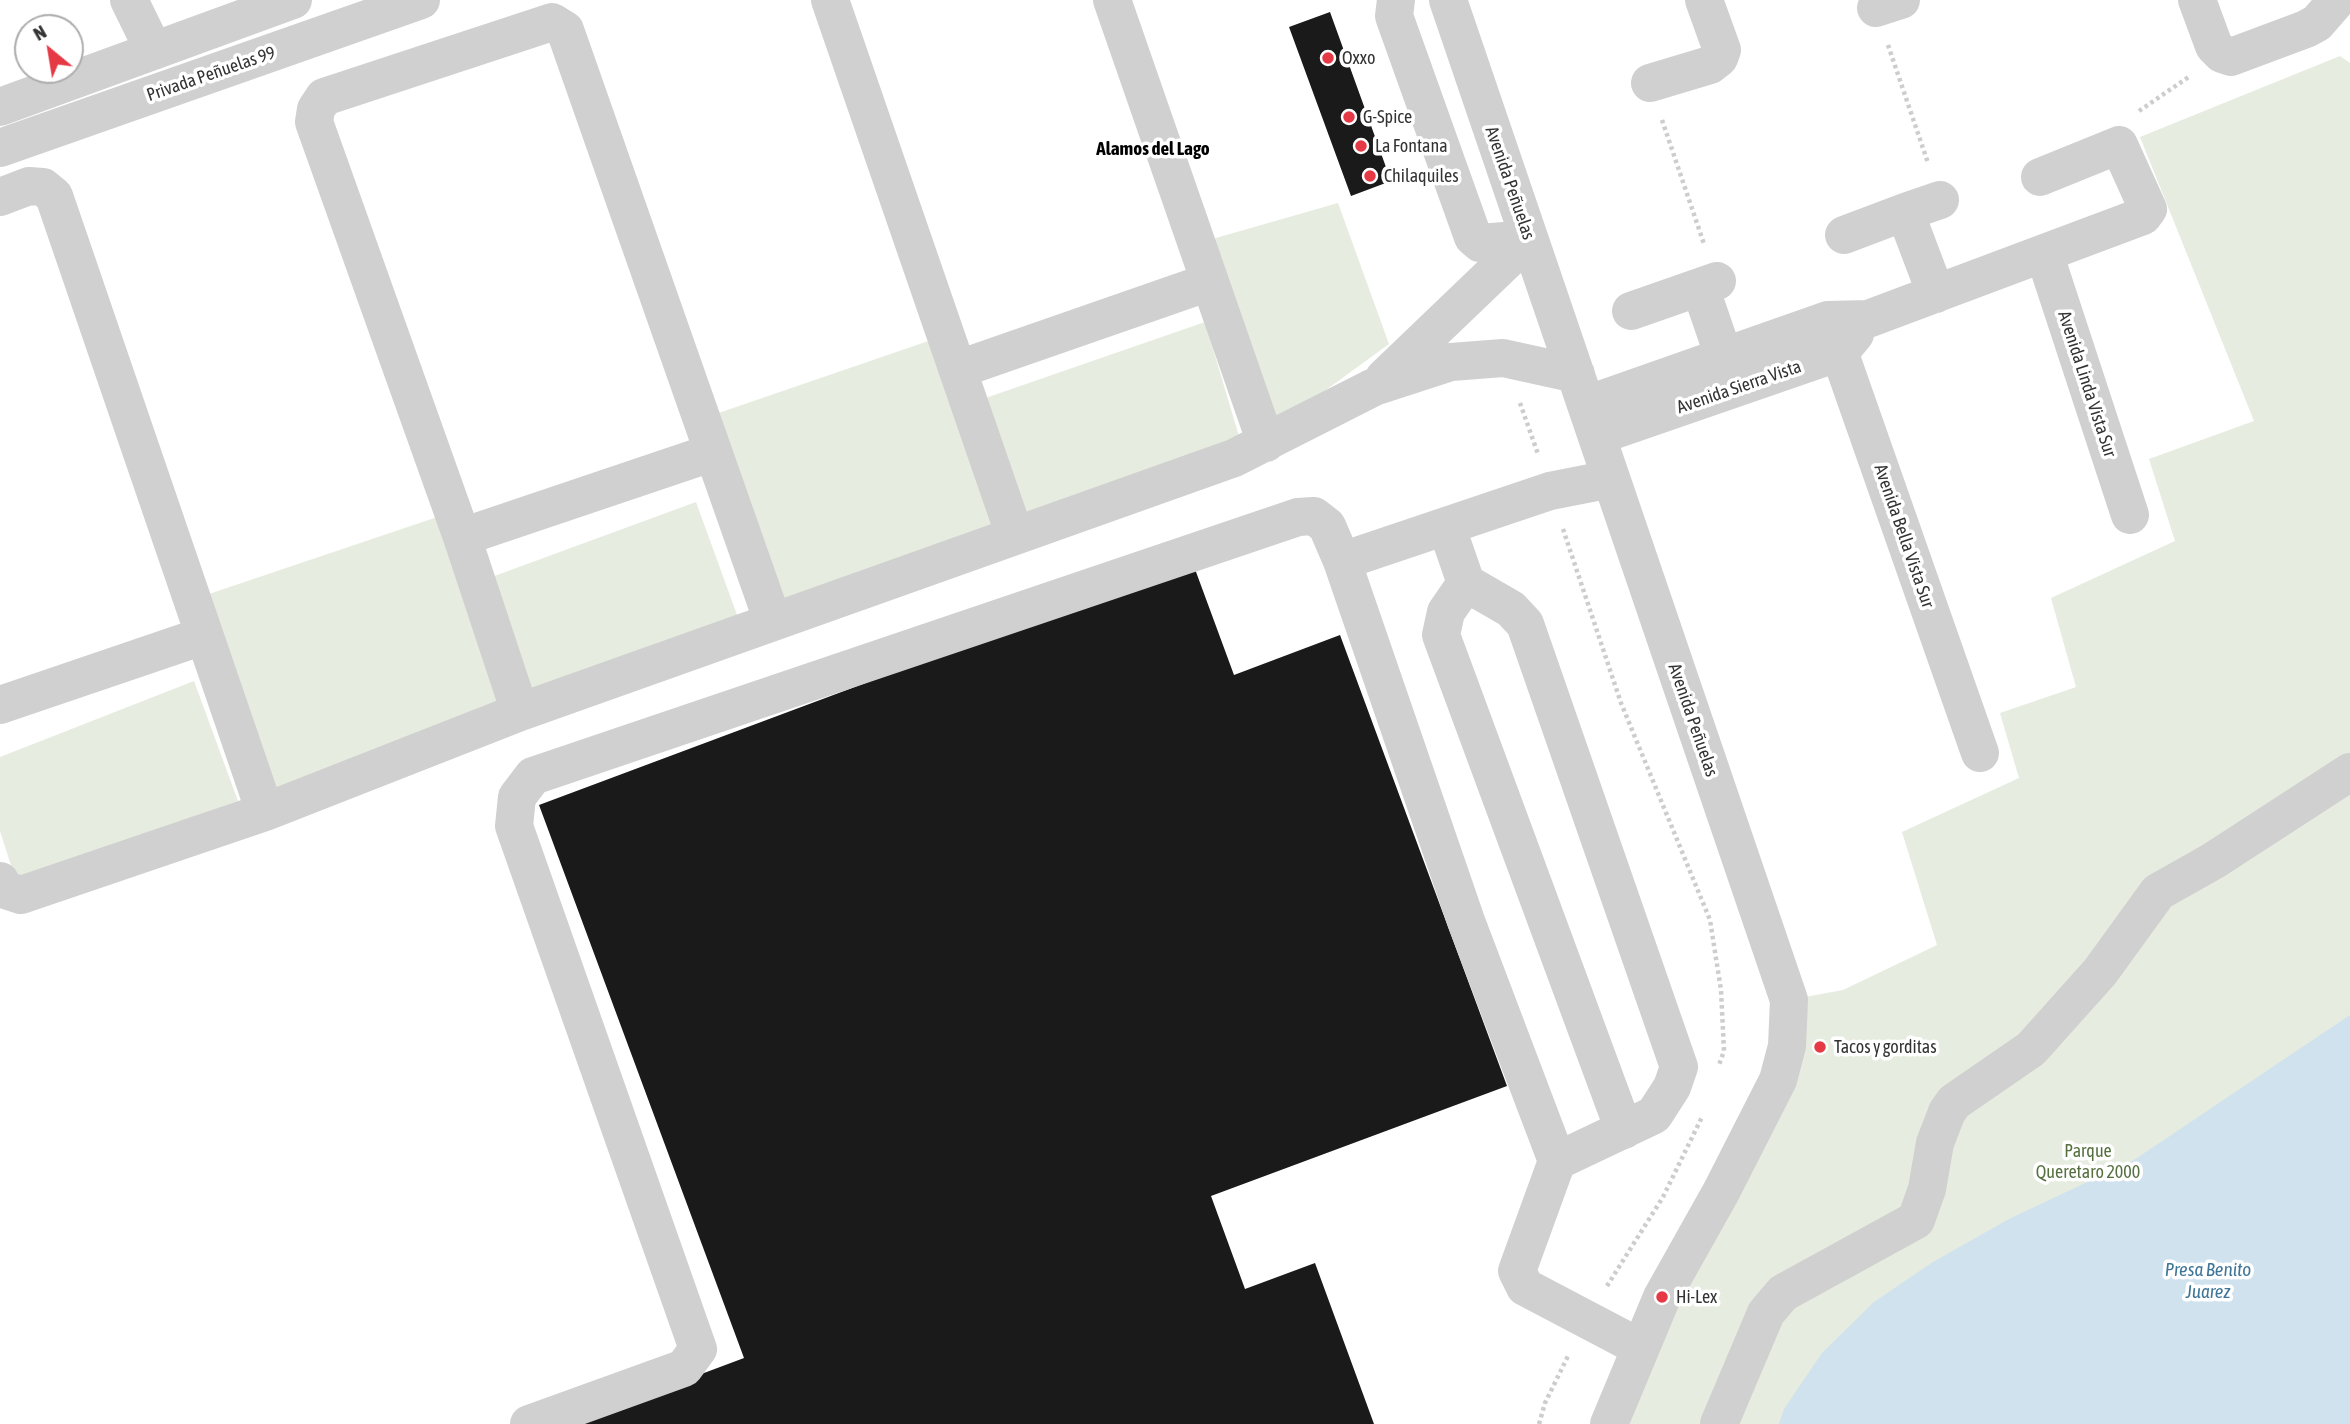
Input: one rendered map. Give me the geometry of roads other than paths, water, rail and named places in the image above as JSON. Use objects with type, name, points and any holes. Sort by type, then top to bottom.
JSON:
[{"type":"street","points":[[129,0],[154,51]]},
{"type":"street","name":"Privada Peñuelas 99","points":[[0,148],[422,0]]},
{"type":"street","points":[[830,0],[1015,536]]},
{"type":"street","points":[[1112,0],[1266,443]]},
{"type":"street","points":[[1396,0],[1394,16],[1473,237],[1480,243],[1529,239]]},
{"type":"street","name":"Avenida Peñuelas","points":[[1448,0],[1789,1000],[1787,1046],[1778,1080],[1639,1348],[1609,1424]]},
{"type":"street","points":[[1650,83],[1710,65],[1719,58],[1722,50],[1704,0]]},
{"type":"street","points":[[2197,0],[2214,46],[2222,54],[2231,57],[2306,29],[2317,23],[2337,0]]},
{"type":"street","points":[[0,107],[284,3],[292,46]]},
{"type":"street","points":[[520,712],[462,537],[314,122],[316,108],[324,97],[552,22],[565,30],[711,453],[773,622]]},
{"type":"street","points":[[37,93],[49,131]]},
{"type":"street","name":"Avenida Sierra Vista","points":[[1586,405],[1834,336],[1868,319],[2146,214],[2148,209],[2119,145],[2040,177]]},
{"type":"street","points":[[0,197],[29,186],[43,187],[54,196],[265,812]]},
{"type":"street","points":[[1844,235],[1922,206],[1936,294]]},
{"type":"street","points":[[1374,387],[1529,239]]},
{"type":"street","name":"Avenida Linda Vista Sur","points":[[2044,253],[2130,515]]},
{"type":"street","points":[[959,369],[1209,282]]},
{"type":"street","points":[[1631,311],[1709,284],[1724,357]]},
{"type":"street","name":"Avenida Sierra Vista","points":[[1586,405],[1724,357],[1834,336]]},
{"type":"street","name":"Avenida Bella Vista Sur","points":[[1834,336],[1980,753]]},
{"type":"street","points":[[0,881],[5,890],[21,895],[265,812],[520,712],[1234,458],[1374,387],[1451,362],[1503,358],[1586,405]]},
{"type":"street","points":[[462,537],[711,453]]},
{"type":"street","points":[[1342,561],[1447,528],[1550,491],[1611,479]]},
{"type":"street","points":[[529,1424],[684,1368],[698,1349],[514,826],[517,797],[533,776],[1298,517],[1314,516],[1326,526],[1342,561],[1466,921],[1557,1161],[1517,1271],[1525,1287],[1639,1348]]},
{"type":"street","points":[[1447,528],[1466,583],[1511,609],[1525,624],[1679,1067],[1672,1087],[1654,1115],[1557,1161]]},
{"type":"street","points":[[1466,583],[1446,612],[1441,635],[1624,1130]]},
{"type":"street","points":[[0,705],[203,636]]},
{"type":"street","points":[[1719,1424],[1766,1313],[1783,1293],[1907,1227],[1920,1213],[1935,1143],[1947,1112],[1954,1102],[2031,1049],[2100,972],[2158,892],[2213,861],[2350,772]]},
{"type":"water","name":"Presa Benito Juarez","points":[[2350,1015],[2350,1424],[1779,1424],[1784,1409],[1822,1353],[1874,1302],[1933,1262],[2009,1219],[2134,1160]]},
{"type":"place","name":"Oxxo","points":[[1328,58]]},
{"type":"place","name":"G-Spice","points":[[1349,117]]},
{"type":"place","name":"La Fontana","points":[[1361,146]]},
{"type":"place","name":"Chilaquiles","points":[[1370,176]]},
{"type":"place","name":"Tacos y gorditas","points":[[1820,1047]]},
{"type":"place","name":"Hi-Lex","points":[[1662,1297]]},
{"type":"district","name":"Alamos del Lago","points":[[1153,149]]},
{"type":"park label","name":"Parque Queretaro 2000","points":[[2088,1161]]}]
